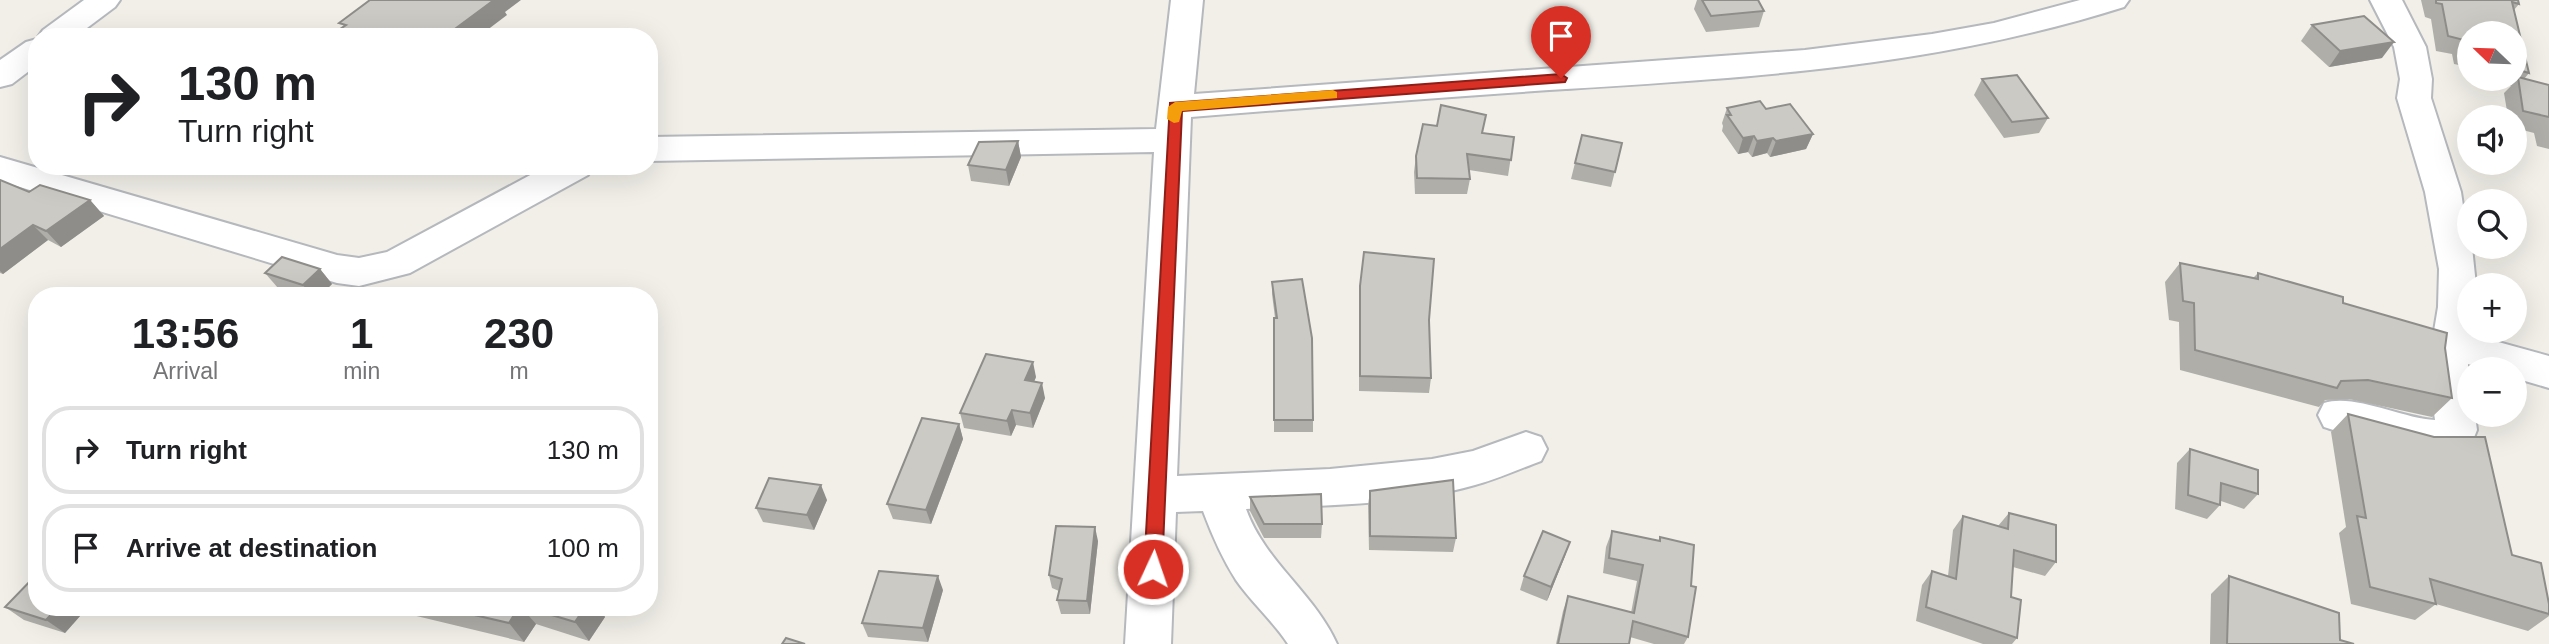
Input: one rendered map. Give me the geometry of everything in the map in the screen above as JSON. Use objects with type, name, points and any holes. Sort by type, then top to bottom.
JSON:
[{"type":"street","points":[[66,28],[104,0]]},
{"type":"street","points":[[1148,644],[1174,123],[1187,0]]},
{"type":"street","points":[[658,149],[1174,123],[1772,64],[1966,38],[2080,12],[2113,0]]},
{"type":"street","points":[[2338,415],[2416,436],[2454,438],[2458,430],[2448,367],[2454,330],[2458,269],[2443,192],[2414,98],[2416,79],[2410,47],[2386,0]]},
{"type":"street","points":[[0,76],[28,56]]},
{"type":"street","points":[[0,169],[311,261],[359,272],[397,263],[559,175]]},
{"type":"street","points":[[2454,330],[2477,352],[2549,372]]},
{"type":"street","points":[[1157,495],[1330,487],[1432,477],[1475,468],[1526,449]]},
{"type":"street","points":[[1219,494],[1233,534],[1253,568],[1288,606],[1314,644]]},
{"type":"building","points":[[370,0],[494,0],[456,28],[342,28],[346,25],[339,23]]},
{"type":"building","points":[[1702,0],[1758,0],[1764,11],[1711,16]]},
{"type":"building","points":[[2436,0],[2518,0],[2519,4],[2512,2],[2517,21],[2457,21],[2457,38],[2448,36],[2442,4],[2436,3]]},
{"type":"building","points":[[2364,16],[2394,42],[2340,51],[2312,25]]},
{"type":"building","points":[[2017,75],[2048,118],[2012,122],[1982,79]]},
{"type":"building","points":[[2527,79],[2549,85],[2549,117],[2527,112],[2527,105],[2522,105],[2520,91],[2527,91]]},
{"type":"building","points":[[1760,101],[1766,109],[1790,104],[1813,134],[1776,141],[1773,138],[1757,141],[1754,136],[1743,138],[1727,115],[1731,115],[1727,108]]},
{"type":"building","points":[[1441,105],[1486,115],[1482,133],[1514,137],[1511,160],[1467,154],[1470,179],[1417,178],[1416,156],[1423,124],[1437,126]]},
{"type":"building","points":[[1582,135],[1622,143],[1615,172],[1575,163]]},
{"type":"building","points":[[1018,141],[1006,170],[968,165],[979,142]]},
{"type":"building","points":[[0,180],[29,192],[40,185],[90,200],[46,231],[33,225],[0,249]]},
{"type":"building","points":[[1364,252],[1434,259],[1429,320],[1431,378],[1360,376],[1360,286]]},
{"type":"building","points":[[282,257],[320,269],[303,285],[265,273]]},
{"type":"building","points":[[2180,263],[2258,279],[2258,273],[2343,297],[2343,303],[2447,333],[2445,348],[2452,398],[2368,380],[2341,381],[2337,388],[2195,350],[2194,303],[2183,301]]},
{"type":"building","points":[[1302,279],[1312,338],[1313,420],[1274,420],[1274,318],[1277,318],[1272,282]]},
{"type":"building","points":[[986,354],[1033,362],[1025,380],[1042,383],[1030,413],[1012,410],[1007,421],[960,413]]},
{"type":"building","points":[[2348,414],[2434,437],[2485,437],[2512,555],[2541,563],[2549,614],[2430,579],[2436,604],[2370,587],[2357,516],[2366,518]]},
{"type":"building","points":[[922,418],[959,424],[926,510],[887,504]]},
{"type":"building","points":[[2190,449],[2258,470],[2258,494],[2221,483],[2220,505],[2188,495]]},
{"type":"building","points":[[769,478],[821,485],[807,515],[756,508]]},
{"type":"building","points":[[1453,480],[1456,538],[1370,536],[1370,491]]},
{"type":"building","points":[[1321,494],[1322,524],[1264,524],[1250,497]]},
{"type":"building","points":[[2009,513],[2056,525],[2056,562],[2014,550],[2011,597],[2021,600],[2017,638],[1926,607],[1932,571],[1956,579],[1963,516],[2008,529]]},
{"type":"building","points":[[1056,526],[1095,527],[1087,601],[1057,600],[1062,579],[1049,575]]},
{"type":"building","points":[[1543,531],[1570,542],[1551,587],[1524,576]]},
{"type":"building","points":[[1612,531],[1660,541],[1660,537],[1694,545],[1691,586],[1696,587],[1688,637],[1633,621],[1629,644],[1558,644],[1568,596],[1634,613],[1643,565],[1609,558]]},
{"type":"building","points":[[879,571],[938,576],[923,628],[862,623]]},
{"type":"building","points":[[2229,576],[2339,613],[2340,640],[2354,644],[2227,644]]},
{"type":"building","points":[[28,583],[28,614],[5,607]]},
{"type":"building","points":[[33,616],[50,616],[46,620]]},
{"type":"building","points":[[479,616],[513,616],[509,623]]},
{"type":"building","points":[[555,616],[579,616],[575,622]]},
{"type":"building","points":[[786,638],[805,644],[782,644]]},
{"type":"slow traffic","points":[[1174,119],[1175,107],[1333,95]]},
{"type":"route","points":[[1153,569],[1175,107],[1561,78]]}]
